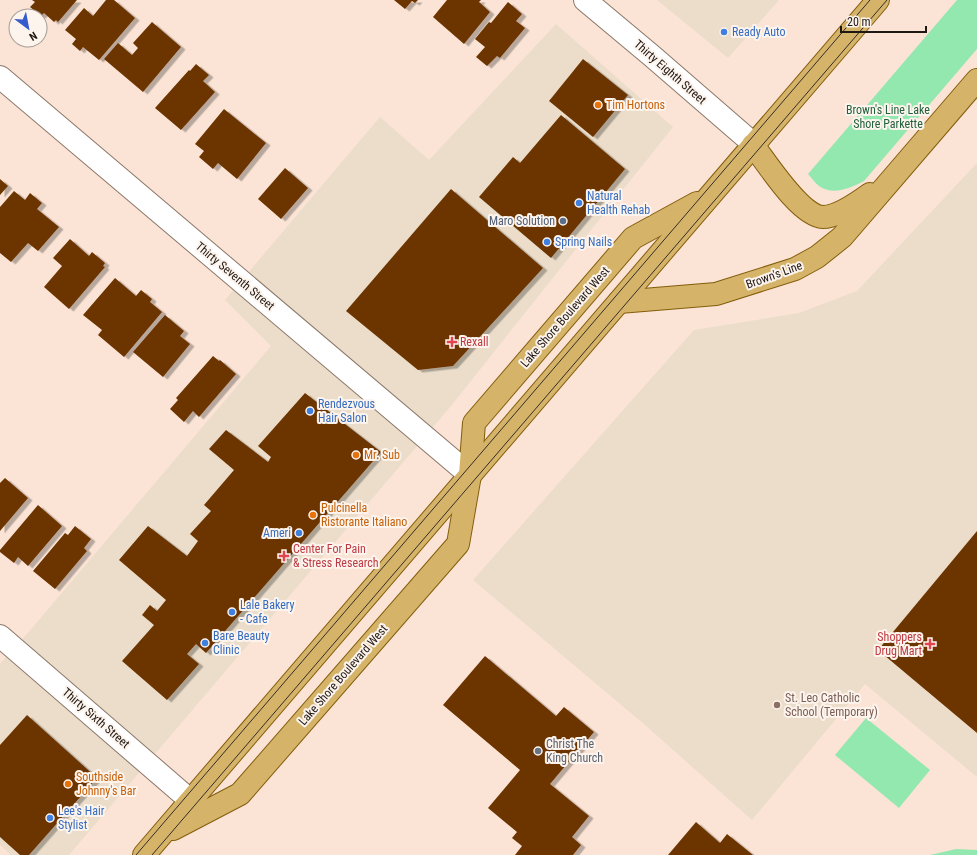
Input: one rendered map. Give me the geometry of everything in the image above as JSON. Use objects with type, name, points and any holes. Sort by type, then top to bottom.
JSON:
[{"type":"main road","name":"Lake Shore Boulevard West","points":[[144,855],[878,0]]},
{"type":"main road","name":"Brown's Line","points":[[619,302],[716,294],[795,269],[817,257],[842,237],[977,80]]},
{"type":"main road","name":"Brown's Line","points":[[753,145],[794,199],[815,215],[824,217],[842,211],[856,204],[894,177]]},
{"type":"main road","name":"Lake Shore Boulevard West","points":[[163,834],[240,794],[458,544],[470,475],[474,423],[633,238],[711,195]]},
{"type":"street","name":"Thirty Eighth Street","points":[[585,0],[658,61],[753,145]]},
{"type":"street","name":"Thirty Seventh Street","points":[[0,77],[470,475]]},
{"type":"street","name":"Thirty Sixth Street","points":[[0,636],[191,801]]},
{"type":"shaded area","name":"Ready Auto","points":[[657,0],[779,0],[728,58]]},
{"type":"shaded area","points":[[556,24],[673,127],[451,406],[69,855],[11,855],[0,845],[0,664],[271,346],[225,300],[380,117],[429,160]]},
{"type":"shaded area","points":[[977,163],[977,777],[865,684],[752,820],[645,725],[473,580],[694,330],[799,313],[857,291]]},
{"type":"green space","name":"Brown's Line Lake Shore Parkette","points":[[957,0],[977,0],[977,49],[864,181],[848,188],[836,191],[824,189],[819,186],[808,174]]},
{"type":"green space","points":[[866,718],[930,770],[899,808],[835,755]]},
{"type":"green space","points":[[956,849],[977,850],[977,855],[930,855]]},
{"type":"building","points":[[32,0],[77,0],[58,22],[56,20],[54,22],[48,17],[48,8],[30,7],[35,2]]},
{"type":"building","points":[[106,0],[114,0],[135,18],[99,60],[83,47],[80,51],[72,44],[76,39],[65,30],[84,8],[93,16]]},
{"type":"building","points":[[394,0],[418,0],[415,3],[412,1],[405,9]]},
{"type":"building","points":[[447,0],[481,0],[479,2],[490,12],[464,44],[433,17]]},
{"type":"building","points":[[508,2],[522,14],[516,21],[525,28],[500,58],[497,56],[487,66],[476,57],[485,47],[475,39],[489,22],[491,23]]},
{"type":"building","points":[[152,22],[181,47],[143,92],[104,59],[118,43],[132,55],[138,48],[133,43]]},
{"type":"building","points":[[583,59],[628,95],[593,137],[549,101]]},
{"type":"building","points":[[196,64],[209,75],[203,81],[215,92],[181,130],[155,108]]},
{"type":"building","points":[[224,109],[266,143],[237,179],[218,163],[213,169],[199,157],[204,151],[195,144]]},
{"type":"building","points":[[561,115],[625,169],[551,258],[479,197],[513,157],[520,163]]},
{"type":"building","points":[[285,168],[308,188],[281,219],[258,199]]},
{"type":"building","points":[[0,179],[8,186],[0,195]]},
{"type":"building","points":[[451,189],[543,268],[453,366],[418,370],[346,311]]},
{"type":"building","points":[[14,191],[25,200],[30,193],[42,203],[37,209],[59,227],[38,251],[28,243],[11,262],[0,253],[0,207]]},
{"type":"building","points":[[70,239],[89,256],[92,252],[105,263],[103,266],[105,267],[69,309],[44,287],[62,266],[53,258]]},
{"type":"building","points":[[115,278],[136,296],[141,290],[152,299],[150,302],[162,312],[124,357],[98,335],[102,330],[83,315]]},
{"type":"building","points":[[165,315],[184,331],[180,336],[190,344],[163,377],[133,352]]},
{"type":"building","points":[[213,356],[236,374],[199,417],[193,411],[184,422],[170,409],[178,400],[176,398]]},
{"type":"building","points":[[305,393],[381,452],[206,653],[196,644],[187,654],[199,664],[167,700],[122,661],[154,625],[142,615],[150,605],[157,611],[166,600],[119,560],[148,526],[187,556],[198,541],[190,534],[211,511],[204,505],[234,470],[209,449],[226,430],[268,462],[271,457],[258,446]]},
{"type":"building","points":[[5,478],[28,498],[0,531],[0,483]]},
{"type":"building","points":[[38,505],[62,526],[28,566],[18,557],[14,563],[0,552],[0,550]]},
{"type":"building","points":[[75,526],[91,539],[84,548],[87,551],[55,589],[33,571],[65,533],[68,535]]},
{"type":"building","name":"Shoppers Drug Mart","points":[[977,531],[977,733],[878,650]]},
{"type":"building","name":"Christ The King Church","points":[[485,656],[556,716],[564,707],[594,732],[550,784],[589,816],[572,837],[581,845],[573,855],[515,855],[522,846],[512,838],[517,832],[488,808],[520,770],[443,705]]},
{"type":"building","points":[[27,715],[97,778],[29,855],[20,855],[0,837],[0,745]]},
{"type":"building","points":[[696,822],[720,843],[727,834],[753,855],[668,855]]},
{"type":"tram line","points":[[136,855],[870,0]]},
{"type":"tram line","points":[[152,855],[887,0]]},
{"type":"place","name":"Ready Auto","points":[[724,32]]},
{"type":"place","name":"Tim Hortons","points":[[598,105]]},
{"type":"place","name":"Natural Health Rehab","points":[[579,203]]},
{"type":"place","name":"Maro Solution","points":[[563,221]]},
{"type":"place","name":"Spring Nails","points":[[547,242]]},
{"type":"place","name":"Rexall","points":[[452,342]]},
{"type":"place","name":"Rendezvous Hair Salon","points":[[310,411]]},
{"type":"place","name":"Mr. Sub","points":[[356,455]]},
{"type":"place","name":"Pulcinella Ristorante Italiano","points":[[313,515]]},
{"type":"place","name":"Ameri","points":[[299,533]]},
{"type":"place","name":"Center For Pain & Stress Research","points":[[284,556]]},
{"type":"place","name":"Lale Bakery - Cafe","points":[[232,612]]},
{"type":"place","name":"Bare Beauty Clinic","points":[[205,643]]},
{"type":"place","name":"Shoppers Drug Mart","points":[[930,644]]},
{"type":"place","name":"St. Leo Catholic School (Temporary)","points":[[777,705]]},
{"type":"place","name":"Christ The King Church","points":[[538,751]]},
{"type":"place","name":"Southside Johnny's Bar","points":[[68,784]]},
{"type":"place","name":"Lee's Hair Stylist","points":[[50,818]]}]
